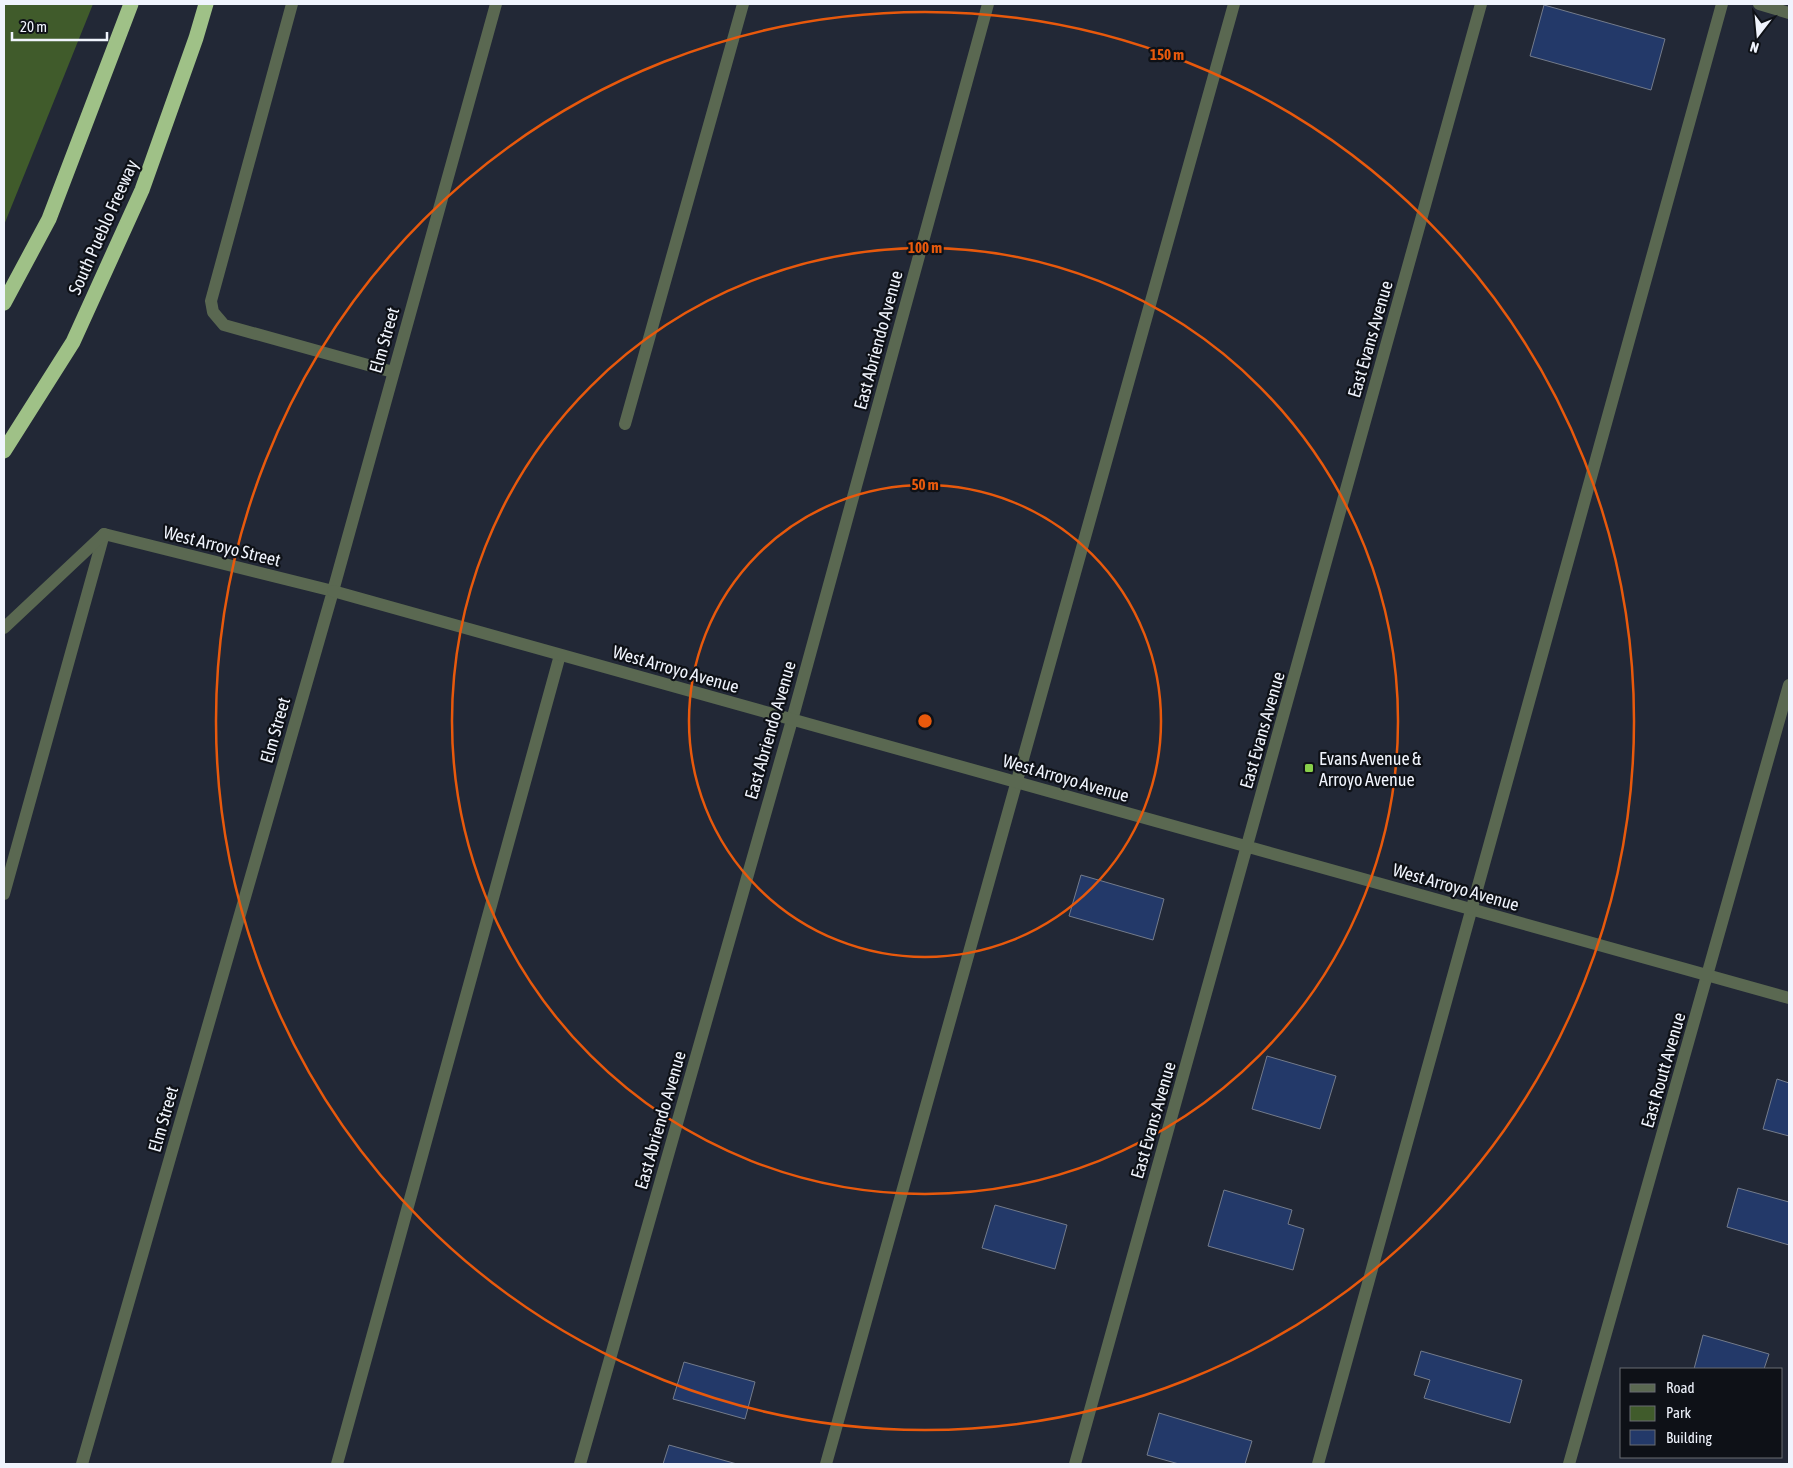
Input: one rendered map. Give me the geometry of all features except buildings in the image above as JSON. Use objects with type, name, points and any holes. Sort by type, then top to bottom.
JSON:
[{"type":"highway","points":[[4,303],[49,219],[131,4]]},
{"type":"highway","name":"South Pueblo Freeway","points":[[4,451],[72,342],[142,190],[196,38],[206,4]]},
{"type":"street","points":[[292,4],[211,301],[213,312],[224,325],[394,372]]},
{"type":"street","name":"Elm Street","points":[[82,1464],[333,591],[496,4]]},
{"type":"street","points":[[625,424],[743,4]]},
{"type":"street","name":"East Abriendo Avenue","points":[[580,1464],[792,720],[988,4]]},
{"type":"street","points":[[826,1464],[1234,4]]},
{"type":"street","name":"East Evans Avenue","points":[[1075,1464],[1481,4]]},
{"type":"street","points":[[1318,1464],[1722,4]]},
{"type":"street","points":[[1758,4],[1789,13]]},
{"type":"street","points":[[4,628],[104,534]]},
{"type":"street","points":[[4,894],[93,580],[104,534]]},
{"type":"street","name":"West Arroyo Street","points":[[104,534],[333,591]]},
{"type":"street","name":"West Arroyo Avenue","points":[[333,591],[1789,998]]},
{"type":"street","points":[[337,1464],[560,655]]},
{"type":"street","name":"East Routt Avenue","points":[[1569,1464],[1789,685]]},
{"type":"green space","points":[[4,4],[93,4],[4,225]]},
{"type":"place","name":"Evans Avenue & Arroyo Avenue","points":[[1309,768]]}]
